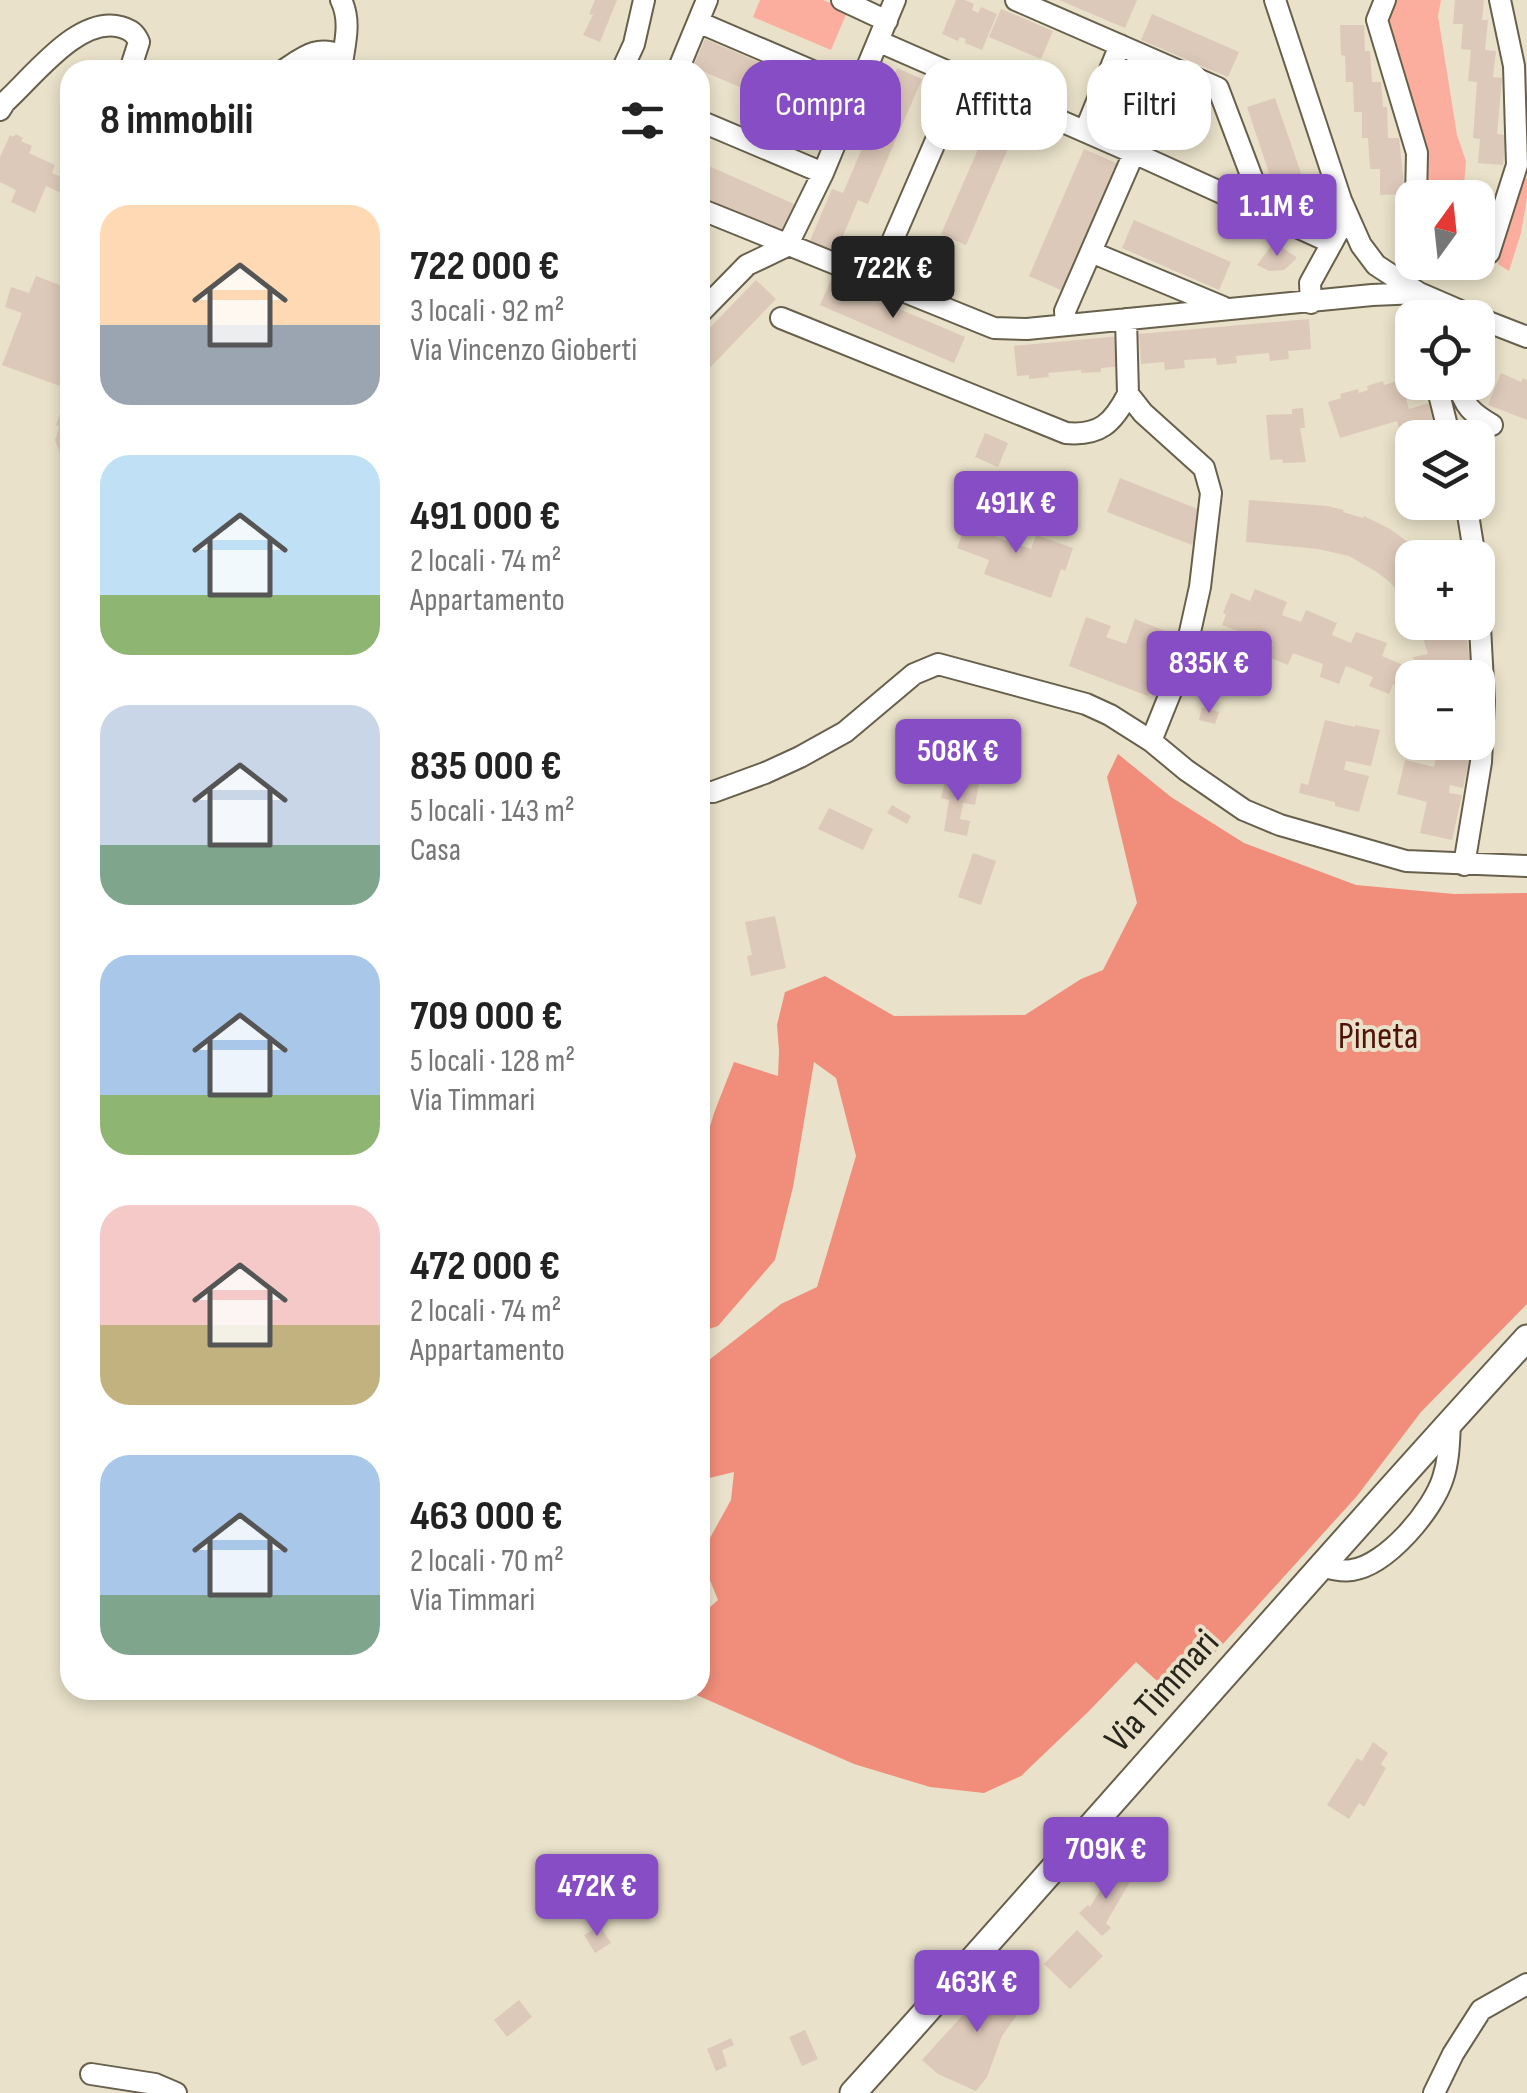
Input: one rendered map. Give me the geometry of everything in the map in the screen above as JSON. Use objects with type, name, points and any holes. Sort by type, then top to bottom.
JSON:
[{"type":"main road","name":"Via Timmari","points":[[853,2093],[1527,1338]]},
{"type":"street","points":[[341,0],[347,17],[343,60]]},
{"type":"street","points":[[627,60],[644,0]]},
{"type":"street","points":[[682,60],[708,0]]},
{"type":"street","points":[[842,0],[884,32],[933,60]]},
{"type":"street","points":[[872,60],[895,0]]},
{"type":"street","points":[[1016,0],[1218,88],[1265,212]]},
{"type":"street","points":[[1274,0],[1361,246],[1376,265],[1423,300]]},
{"type":"street","points":[[1385,0],[1377,20],[1417,153],[1416,180]]},
{"type":"street","points":[[1495,232],[1517,165],[1514,66],[1500,0]]},
{"type":"street","points":[[698,22],[786,60]]},
{"type":"street","points":[[0,110],[54,55],[76,37],[100,26],[120,27],[136,35],[139,42],[133,60]]},
{"type":"street","points":[[1085,131],[1120,45]]},
{"type":"street","points":[[302,60],[329,50],[339,60]]},
{"type":"street","points":[[1067,123],[1332,243]]},
{"type":"street","points":[[710,125],[824,173]]},
{"type":"street","points":[[710,303],[747,265],[786,246],[834,150]]},
{"type":"street","points":[[875,281],[932,150]]},
{"type":"street","points":[[1066,325],[1065,312],[1134,153]]},
{"type":"street","points":[[710,213],[994,328],[1231,311],[1372,295],[1403,300]]},
{"type":"street","points":[[1311,303],[1310,283],[1347,215]]},
{"type":"street","points":[[1091,252],[1231,311]]},
{"type":"street","points":[[781,318],[1066,434],[1081,435],[1108,424],[1128,394],[1126,319]]},
{"type":"street","points":[[1495,325],[1527,336]]},
{"type":"street","points":[[1128,394],[1152,423],[1204,468],[1211,492],[1200,587],[1184,659],[1151,741]]},
{"type":"street","points":[[1465,400],[1472,414],[1483,420]]},
{"type":"street","points":[[710,792],[765,773],[845,732],[914,674],[938,664],[1110,714],[1244,810],[1280,826],[1406,861],[1527,866]]},
{"type":"street","points":[[1464,865],[1481,760]]},
{"type":"street","points":[[1322,1566],[1352,1571],[1374,1562],[1398,1543],[1431,1505],[1443,1480],[1450,1423]]},
{"type":"street","points":[[1434,2093],[1481,2010],[1527,1984]]},
{"type":"street","points":[[91,2074],[144,2081],[176,2093]]},
{"type":"shaded area","points":[[760,0],[823,0],[848,10],[831,50],[753,17]]},
{"type":"shaded area","points":[[1393,0],[1441,0],[1438,16],[1457,135],[1466,161],[1464,180],[1426,180],[1426,163],[1388,24]]},
{"type":"shaded area","points":[[1521,177],[1527,178],[1527,198],[1509,271],[1498,264]]},
{"type":"green space","name":"Pineta","points":[[1118,754],[1171,797],[1244,843],[1356,885],[1454,894],[1527,893],[1527,1304],[1421,1412],[1357,1496],[1175,1697],[1136,1662],[1021,1776],[984,1793],[930,1787],[854,1764],[708,1700],[710,1607],[718,1600],[710,1580],[710,1538],[731,1500],[734,1472],[710,1478],[710,1359],[781,1304],[817,1287],[856,1156],[836,1078],[814,1062],[793,1187],[775,1260],[718,1326],[710,1329],[710,1127],[734,1062],[778,1076],[777,1025],[785,992],[825,976],[894,1016],[1025,1015],[1081,979],[1103,970],[1137,903],[1107,777]]},
{"type":"building","points":[[595,0],[617,0],[600,42],[583,35]]},
{"type":"building","points":[[956,0],[974,4],[972,10],[978,13],[981,7],[997,14],[982,50],[965,43],[966,39],[960,37],[958,41],[942,34]]},
{"type":"building","points":[[1059,0],[1137,0],[1125,28]]},
{"type":"building","points":[[1455,0],[1484,0],[1482,20],[1488,20],[1485,50],[1496,51],[1493,77],[1502,78],[1497,134],[1506,135],[1503,165],[1478,163],[1480,139],[1473,138],[1477,82],[1468,81],[1471,50],[1461,49],[1463,24],[1453,24]]},
{"type":"building","points":[[1001,9],[1053,31],[1041,59],[989,37]]},
{"type":"building","points":[[1152,14],[1239,52],[1228,77],[1211,70],[1211,60],[1188,60],[1141,40]]},
{"type":"building","points":[[1340,25],[1364,25],[1372,82],[1381,82],[1383,107],[1387,107],[1388,138],[1399,138],[1404,180],[1395,180],[1395,194],[1380,195],[1380,169],[1370,169],[1368,138],[1362,138],[1362,112],[1354,112],[1353,82],[1346,82],[1345,56],[1341,55]]},
{"type":"building","points":[[705,39],[754,60],[740,60],[740,87],[710,74],[710,60],[696,60]]},
{"type":"building","points":[[901,70],[921,81],[901,128]]},
{"type":"building","points":[[1275,98],[1309,196],[1280,206],[1247,107]]},
{"type":"building","points":[[16,134],[23,138],[21,141],[32,146],[29,153],[55,165],[52,173],[60,177],[60,193],[46,186],[35,213],[11,202],[16,190],[0,182],[0,157],[10,135]]},
{"type":"building","points":[[1084,149],[1118,164],[1063,291],[1029,276]]},
{"type":"building","points":[[862,150],[891,150],[868,204],[858,200],[835,255],[809,243],[832,189],[843,193]]},
{"type":"building","points":[[978,150],[1007,150],[966,245],[941,234]]},
{"type":"building","points":[[710,166],[794,204],[782,231],[710,200]]},
{"type":"building","points":[[1134,220],[1231,262],[1219,290],[1122,248]]},
{"type":"building","points":[[1274,242],[1296,257],[1284,270],[1269,271],[1257,265]]},
{"type":"building","points":[[36,276],[60,285],[60,386],[2,365],[22,313],[5,307],[11,287],[29,293]]},
{"type":"building","points":[[756,280],[776,299],[710,368],[710,328]]},
{"type":"building","points":[[831,280],[965,337],[954,363],[820,305]]},
{"type":"building","points":[[1309,319],[1311,349],[1288,351],[1289,359],[1270,361],[1269,353],[1236,356],[1237,363],[1217,365],[1216,358],[1184,360],[1185,368],[1165,370],[1164,362],[1141,364],[1139,334]]},
{"type":"building","points":[[1120,336],[1123,366],[1101,368],[1101,372],[1048,373],[1049,377],[1029,379],[1029,375],[1017,376],[1014,346]]},
{"type":"building","points":[[1501,373],[1521,382],[1523,378],[1527,380],[1527,420],[1488,405],[1495,400]]},
{"type":"building","points":[[1383,381],[1384,385],[1395,382],[1395,400],[1407,400],[1409,409],[1430,403],[1435,420],[1395,420],[1340,438],[1328,402],[1341,398],[1340,394],[1358,389],[1359,393]]},
{"type":"building","points":[[1303,408],[1305,428],[1300,428],[1306,462],[1270,460],[1266,415],[1292,414],[1292,409]]},
{"type":"building","points":[[60,413],[60,453],[55,440],[59,427],[56,425]]},
{"type":"building","points":[[985,433],[1008,443],[998,467],[975,457]]},
{"type":"building","points":[[1120,478],[1205,512],[1192,545],[1107,512]]},
{"type":"building","points":[[1249,500],[1344,510],[1364,516],[1405,540],[1395,540],[1395,588],[1349,556],[1246,542]]},
{"type":"building","points":[[971,511],[999,521],[994,536],[1031,549],[1036,535],[1073,548],[1051,598],[984,574],[989,560],[957,548]]},
{"type":"building","points":[[1255,589],[1287,602],[1282,615],[1301,622],[1306,610],[1337,623],[1332,635],[1351,643],[1356,632],[1387,643],[1382,656],[1395,661],[1395,685],[1389,694],[1369,686],[1373,677],[1346,666],[1339,684],[1320,677],[1323,664],[1293,653],[1288,665],[1268,657],[1273,644],[1222,625],[1231,593],[1250,601]]},
{"type":"building","points":[[1086,617],[1111,626],[1106,637],[1126,644],[1135,619],[1173,634],[1148,696],[1069,666]]},
{"type":"building","points":[[1424,640],[1467,640],[1470,660],[1413,657],[1428,654]]},
{"type":"building","points":[[1202,707],[1219,712],[1215,724],[1199,720]]},
{"type":"building","points":[[1325,720],[1380,730],[1371,766],[1346,761],[1344,770],[1369,776],[1359,812],[1299,793],[1301,783],[1308,785]]},
{"type":"building","points":[[1405,760],[1434,767],[1436,760],[1469,760],[1463,788],[1450,785],[1449,793],[1462,795],[1452,840],[1420,833],[1427,802],[1397,794]]},
{"type":"building","points":[[946,778],[979,784],[975,805],[963,803],[960,819],[970,821],[967,836],[944,831],[949,800],[941,798]]},
{"type":"building","points":[[892,805],[911,816],[907,824],[887,813]]},
{"type":"building","points":[[829,808],[873,829],[863,850],[818,829]]},
{"type":"building","points":[[973,853],[996,861],[981,905],[958,897]]},
{"type":"building","points":[[775,916],[786,968],[751,976],[747,956],[752,955],[745,922]]},
{"type":"building","points":[[1373,1742],[1388,1753],[1381,1764],[1386,1768],[1364,1807],[1359,1803],[1349,1819],[1327,1805],[1357,1758],[1362,1761]]},
{"type":"building","points":[[1113,1869],[1131,1880],[1106,1923],[1111,1928],[1102,1936],[1079,1913],[1090,1907]]},
{"type":"building","points":[[600,1926],[611,1943],[595,1953],[584,1935]]},
{"type":"building","points":[[1077,1930],[1103,1956],[1070,1989],[1044,1964]]},
{"type":"building","points":[[1001,1973],[1029,1998],[1002,2036],[987,2077],[976,2091],[938,2074],[922,2060]]},
{"type":"building","points":[[519,2000],[532,2017],[507,2037],[494,2020]]},
{"type":"building","points":[[805,2030],[818,2059],[802,2066],[789,2037]]},
{"type":"building","points":[[731,2038],[734,2045],[722,2050],[727,2066],[716,2071],[707,2049]]}]
